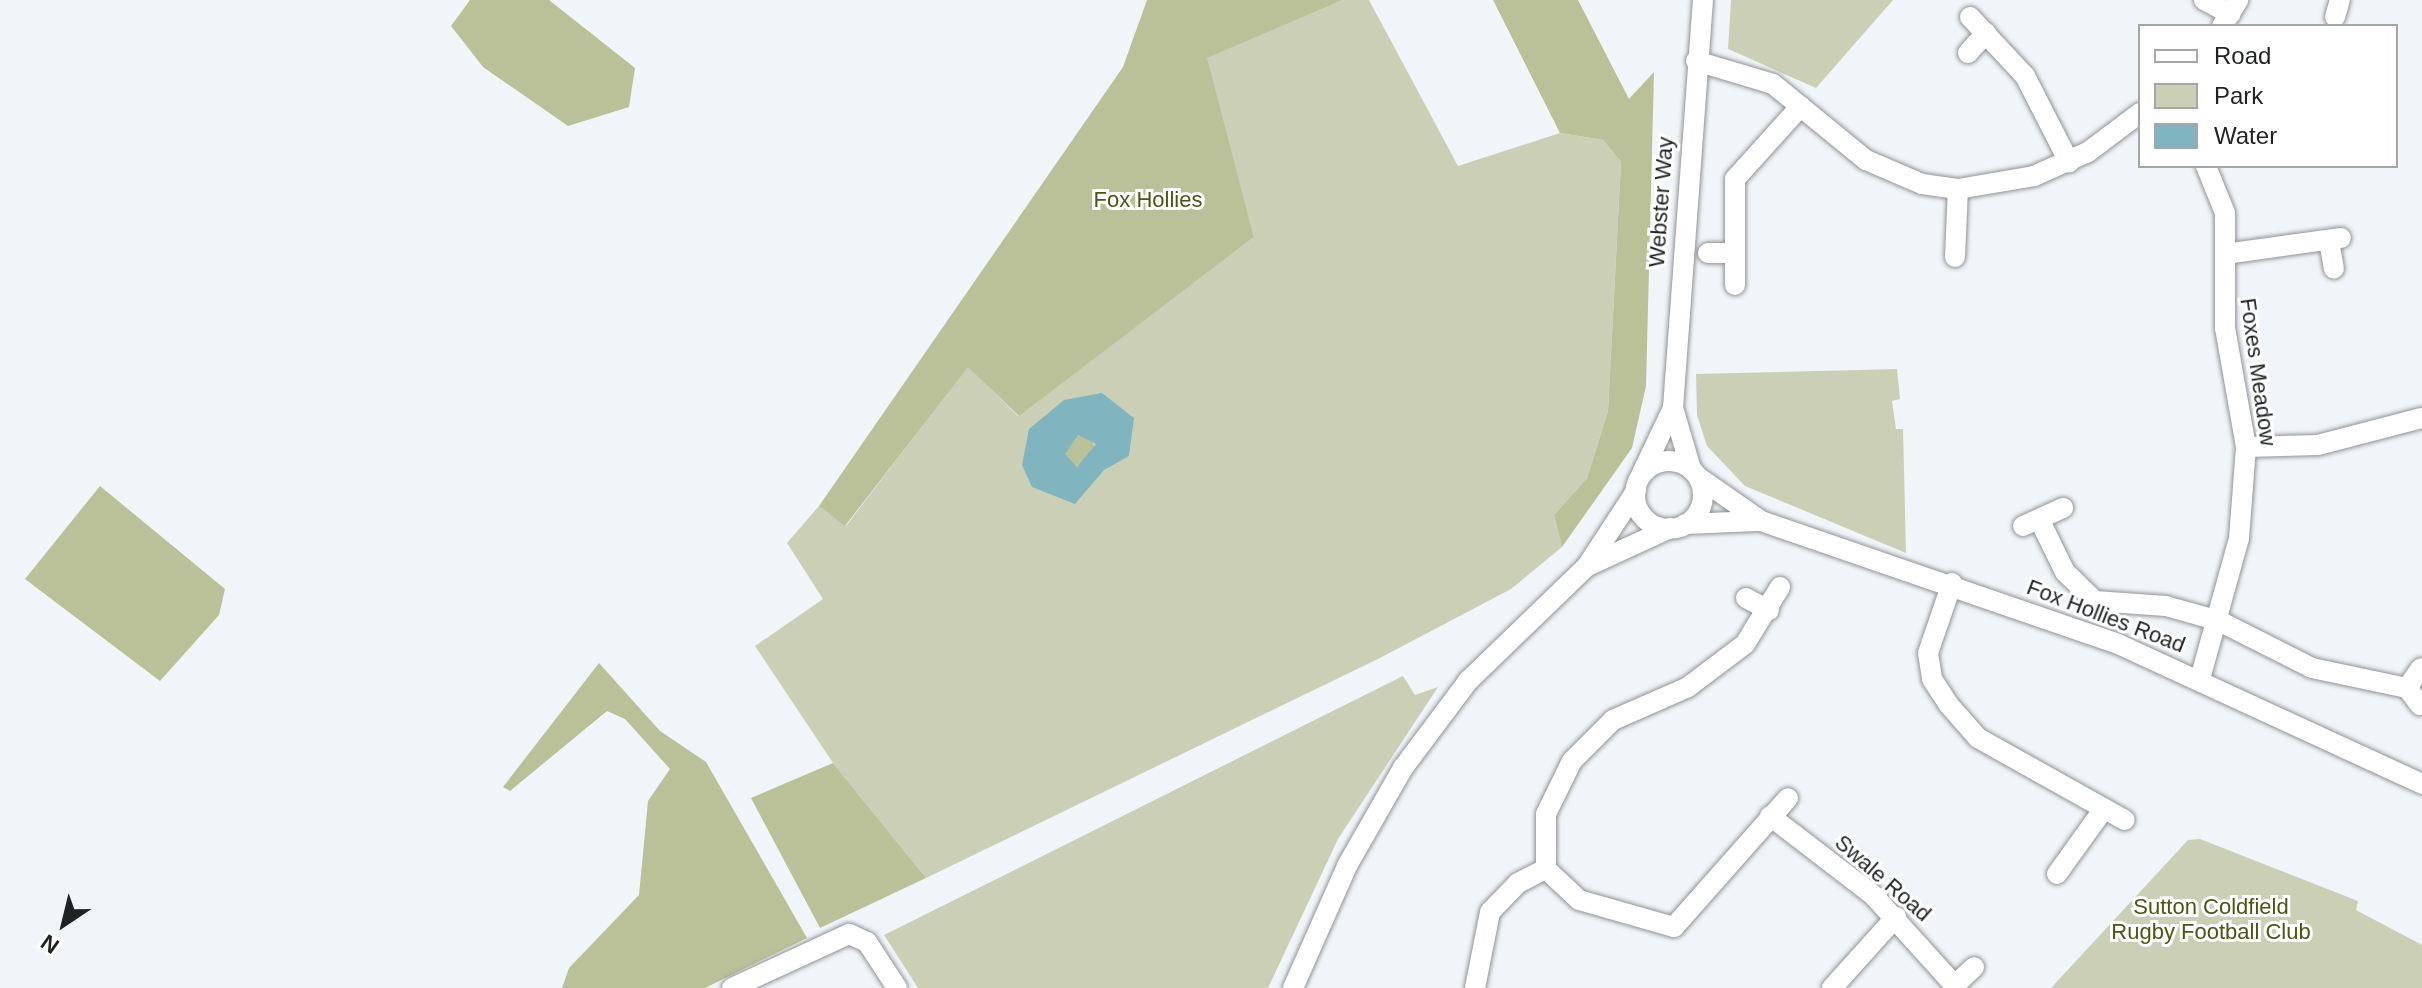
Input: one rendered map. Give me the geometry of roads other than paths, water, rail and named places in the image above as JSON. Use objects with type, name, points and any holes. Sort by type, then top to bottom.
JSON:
[{"type":"street","name":"Webster Way","points":[[1587,566],[1638,484],[1673,408],[1696,61],[1703,0]]},
{"type":"street","points":[[2204,0],[2230,13]]},
{"type":"street","points":[[1970,17],[2025,76],[2069,162]]},
{"type":"street","points":[[1968,53],[1986,33]]},
{"type":"street","points":[[1696,61],[1756,75],[1891,174],[1958,189],[1999,185],[2069,162],[2138,114]]},
{"type":"street","points":[[1735,285],[1735,179],[1801,106]]},
{"type":"street","name":"Foxes Meadow","points":[[2200,679],[2219,621],[2239,538],[2246,447],[2225,328],[2222,201],[2207,168]]},
{"type":"street","points":[[1955,257],[1958,189]]},
{"type":"street","points":[[2225,254],[2335,240],[2334,269]]},
{"type":"street","points":[[1708,253],[1735,253]]},
{"type":"street","name":"Webster Way","points":[[1673,408],[1695,473]]},
{"type":"street","points":[[2246,447],[2318,445],[2422,418]]},
{"type":"street","points":[[1293,988],[1348,864],[1403,768],[1468,681],[1587,566],[1678,526],[1702,504],[1695,473],[1670,461],[1638,484],[1646,519],[1678,526]]},
{"type":"street","name":"Fox Hollies Road","points":[[1695,473],[1761,521],[1952,583],[2200,679],[2422,784]]},
{"type":"street","points":[[2063,508],[2032,524],[2065,572],[2095,601],[2166,606],[2219,621],[2312,668],[2407,688],[2420,705]]},
{"type":"street","name":"Fox Hollies Road","points":[[1678,526],[1761,521]]},
{"type":"street","points":[[1952,583],[1928,653],[1932,679],[1949,705],[1978,738],[2125,820]]},
{"type":"street","points":[[1780,587],[1753,637],[1707,676],[1640,704],[1591,739],[1546,814],[1546,869],[1579,900],[1665,930],[1683,922],[1712,876],[1788,798]]},
{"type":"street","points":[[1746,598],[1769,610]]},
{"type":"street","points":[[2407,688],[2421,668]]},
{"type":"street","points":[[2057,874],[2103,810]]},
{"type":"street","name":"Swale Road","points":[[1770,816],[1896,917],[1956,986],[1974,967]]},
{"type":"street","points":[[1475,988],[1490,912],[1518,883],[1546,869]]},
{"type":"street","points":[[1832,988],[1896,917]]},
{"type":"street","points":[[732,988],[839,936],[861,937],[897,988]]},
{"type":"water","points":[[1102,393],[1134,418],[1129,456],[1104,470],[1075,504],[1032,487],[1022,465],[1029,429],[1064,400]],"holes":[[[1078,435],[1096,444],[1077,467],[1065,454]]]},
{"type":"park label","name":"Fox Hollies","points":[[1148,200]]},
{"type":"park label","name":"Sutton Coldfield Rugby Football Club","points":[[2211,918]]}]
